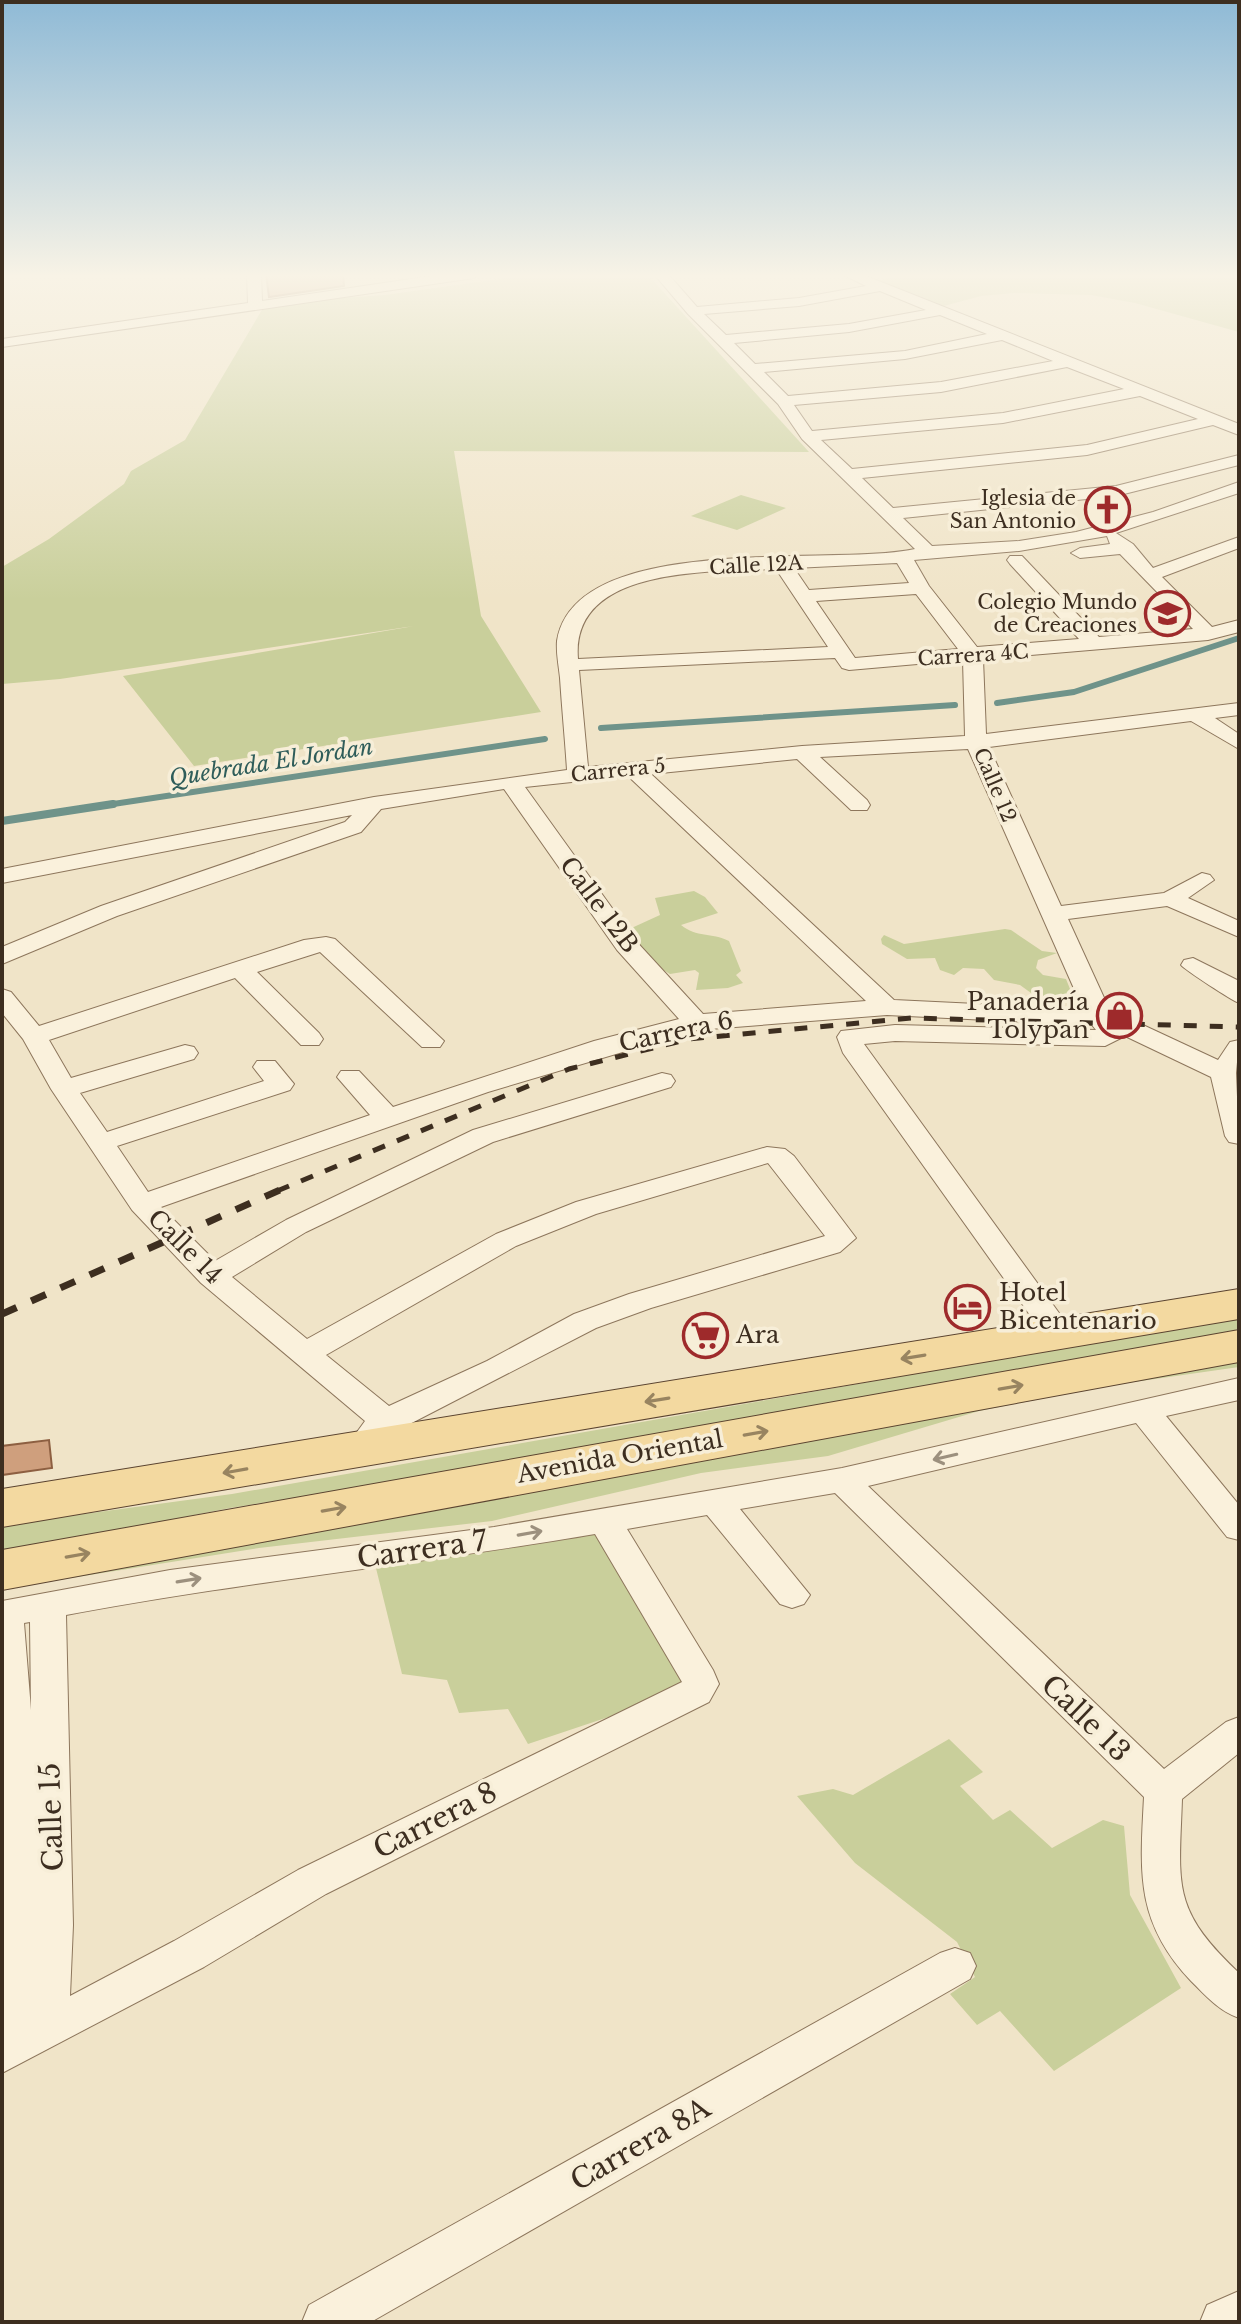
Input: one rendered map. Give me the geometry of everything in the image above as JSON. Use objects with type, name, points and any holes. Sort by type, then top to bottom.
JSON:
[{"type":"main road","name":"Avenida Oriental","points":[[2,1508],[369,1436],[1239,1304]]},
{"type":"main road","name":"Avenida Oriental","points":[[3,1599],[1239,1346]]},
{"type":"street","points":[[766,382],[784,401],[808,436],[927,551]]},
{"type":"street","points":[[784,401],[964,382]]},
{"type":"street","points":[[1119,382],[1239,430]]},
{"type":"street","points":[[808,436],[1003,418],[1140,391]]},
{"type":"street","points":[[847,475],[1087,450],[1215,420]]},
{"type":"street","points":[[888,514],[1116,491],[1239,460]]},
{"type":"street","name":"Calle 12A","points":[[905,562],[927,551],[1019,546],[1108,532],[1238,488]]},
{"type":"street","points":[[1108,532],[1153,574],[1208,634]]},
{"type":"street","points":[[1153,574],[1239,542]]},
{"type":"street","name":"Calle 12A","points":[[578,774],[567,642],[577,614],[598,593],[628,580],[683,568],[1016,560],[1127,548]]},
{"type":"street","points":[[1016,560],[1095,645]]},
{"type":"street","points":[[905,562],[921,588],[973,655]]},
{"type":"street","points":[[782,564],[845,658]]},
{"type":"street","points":[[803,596],[921,588]]},
{"type":"street","name":"Carrera 4C","points":[[570,665],[973,655],[1208,634],[1237,628]]},
{"type":"street","name":"Calle 12","points":[[973,655],[976,742],[1100,1018]]},
{"type":"street","name":"Carrera 5","points":[[2,876],[374,804],[510,782],[802,752],[976,742],[1239,709]]},
{"type":"street","points":[[1196,715],[1239,743]]},
{"type":"street","points":[[802,752],[859,805]]},
{"type":"street","points":[[633,769],[887,1007]]},
{"type":"street","name":"Calle 12B","points":[[510,782],[626,945],[696,1022]]},
{"type":"street","points":[[2,957],[29,942],[109,911],[353,827],[374,804]]},
{"type":"street","points":[[1053,914],[1170,899],[1202,880]]},
{"type":"street","points":[[1170,899],[1239,930]]},
{"type":"street","points":[[34,1036],[313,945],[326,944],[431,1041]]},
{"type":"street","points":[[1193,965],[1224,981],[1239,995]]},
{"type":"street","points":[[240,969],[310,1039]]},
{"type":"street","name":"Calle 14","points":[[2,997],[34,1036],[64,1089],[142,1204],[212,1276],[307,1352],[369,1436]]},
{"type":"street","name":"Carrera 6","points":[[142,1204],[387,1117],[603,1047],[696,1022],[887,1007],[1100,1018],[1121,1024],[1223,1073]]},
{"type":"street","points":[[991,1344],[987,1334],[1052,1324],[852,1047],[850,1037],[895,1033],[1105,1038],[1113,1034],[1100,1018]]},
{"type":"street","points":[[1239,1048],[1223,1073],[1239,1136]]},
{"type":"street","points":[[64,1089],[185,1053]]},
{"type":"street","points":[[102,1142],[281,1084],[266,1067]]},
{"type":"street","points":[[350,1077],[387,1117]]},
{"type":"street","points":[[212,1276],[296,1226],[483,1136],[662,1081]]},
{"type":"street","points":[[307,1352],[506,1240],[586,1208],[767,1155],[775,1155],[784,1162],[841,1238],[830,1246],[640,1301],[585,1321],[369,1436]]},
{"type":"street","points":[[842,1480],[1239,1389]]},
{"type":"street","points":[[1144,1411],[1239,1528]]},
{"type":"street","name":"Carrera 7","points":[[3,1599],[48,1605],[210,1577],[494,1539],[842,1480]]},
{"type":"street","name":"Calle 13","points":[[842,1480],[1163,1792]]},
{"type":"street","points":[[716,1503],[792,1595]]},
{"type":"street","name":"Carrera 8","points":[[2,2054],[21,2021],[189,1954],[312,1882],[696,1692],[701,1684],[695,1670],[604,1520]]},
{"type":"street","name":"Calle 15","points":[[3,1599],[9,1762],[9,1930],[15,1999],[21,2021]]},
{"type":"street","name":"Calle 15","points":[[21,2021],[53,1925],[48,1605]]},
{"type":"street","points":[[1239,1732],[1163,1792],[1162,1893],[1178,1934],[1239,2000]]},
{"type":"street","name":"Carrera 8A","points":[[326,2322],[955,1966]]},
{"type":"street","points":[[1224,2322],[1239,2314]]},
{"type":"green space","points":[[219,382],[746,382],[809,452],[454,451],[481,616],[541,712],[194,766],[123,676],[414,626],[60,679],[2,684],[2,567],[49,539],[124,484],[131,471],[185,440]]},
{"type":"green space","points":[[741,495],[786,508],[737,530],[691,516]]},
{"type":"green space","points":[[694,891],[705,897],[718,913],[681,925],[693,932],[729,941],[741,971],[736,975],[743,983],[728,988],[696,990],[699,973],[695,970],[670,974],[653,964],[625,931],[660,915],[655,898]]},
{"type":"green space","points":[[1005,929],[1042,951],[1057,953],[1038,960],[1036,968],[1043,975],[1066,979],[1074,999],[1064,996],[1057,999],[1061,1010],[1049,1006],[1020,985],[994,980],[984,969],[963,968],[954,975],[940,970],[935,958],[907,959],[882,944],[881,939],[884,935],[904,944]]},
{"type":"green space","points":[[1239,1317],[1239,1328],[1221,1337],[458,1473],[230,1508],[2,1553],[2,1525],[232,1494]]},
{"type":"green space","points":[[1239,1348],[1239,1367],[1106,1386],[979,1411],[828,1456],[701,1473],[492,1521],[259,1548],[2,1589]]},
{"type":"green space","points":[[598,1522],[698,1687],[528,1744],[508,1709],[459,1713],[447,1680],[402,1674],[373,1556]]},
{"type":"green space","points":[[949,1739],[983,1772],[960,1786],[993,1820],[1010,1810],[1052,1848],[1103,1820],[1124,1826],[1130,1895],[1181,1988],[1054,2071],[1000,2011],[977,2025],[950,1994],[975,1977],[957,1942],[855,1863],[797,1796],[833,1789],[853,1795]]},
{"type":"building","points":[[49,1440],[52,1468],[2,1475],[2,1446]]},
{"type":"waterway","name":"Quebrada El Jordan","points":[[997,703],[1074,692],[1239,638]]},
{"type":"waterway","name":"Quebrada El Jordan","points":[[601,728],[955,705]]},
{"type":"waterway","name":"Quebrada El Jordan","points":[[100,806],[545,739]]},
{"type":"waterway","name":"Quebrada El Jordan","points":[[2,821],[113,804]]},
{"type":"railway","points":[[277,1191],[569,1069],[689,1039],[912,1018],[1239,1027]]},
{"type":"railway","points":[[2,1314],[282,1189]]},
{"type":"place","name":"Iglesia de San Antonio","points":[[1107,509]]},
{"type":"place","name":"Colegio Mundo de Creaciones","points":[[1168,613]]},
{"type":"place","name":"Panadería Tolypan","points":[[1120,1016]]},
{"type":"place","name":"Hotel Bicentenario","points":[[968,1307]]},
{"type":"place","name":"Ara","points":[[705,1335]]}]
